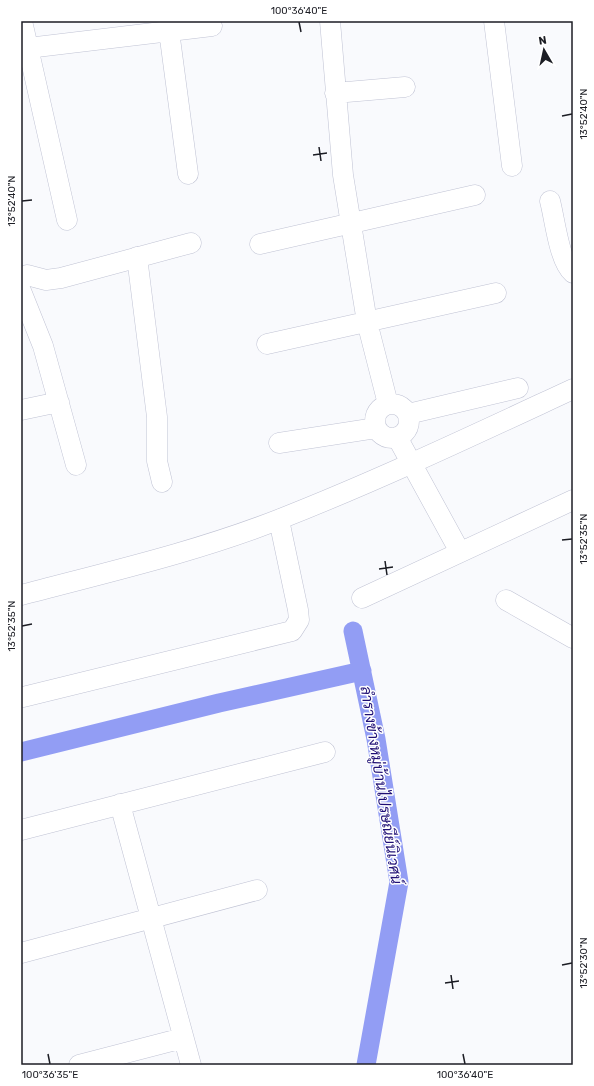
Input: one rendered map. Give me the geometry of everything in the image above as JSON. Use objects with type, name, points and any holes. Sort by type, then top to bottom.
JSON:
[{"type":"street","points":[[22,21],[67,220]]},
{"type":"street","points":[[330,21],[343,175],[367,322],[388,404]]},
{"type":"street","points":[[494,21],[512,166]]},
{"type":"street","points":[[28,48],[212,26]]},
{"type":"street","points":[[168,31],[188,174]]},
{"type":"street","points":[[335,93],[405,87]]},
{"type":"street","points":[[260,244],[475,195]]},
{"type":"street","points":[[550,201],[564,258],[569,270],[573,273]]},
{"type":"street","points":[[21,279],[27,275],[46,280],[61,278],[191,243]]},
{"type":"street","points":[[137,257],[157,418],[157,461],[162,482]]},
{"type":"street","points":[[21,291],[43,346],[76,465]]},
{"type":"street","points":[[268,344],[496,293]]},
{"type":"street","points":[[408,414],[518,388]]},
{"type":"street","points":[[21,595],[147,562],[279,520],[411,464],[573,389]]},
{"type":"street","points":[[21,410],[59,402]]},
{"type":"street","points":[[388,404],[396,404],[403,408],[408,414],[409,421],[407,428],[404,434],[397,437],[385,437],[376,428],[374,420],[376,413],[381,407],[388,404]]},
{"type":"street","points":[[279,442],[376,428]]},
{"type":"street","points":[[397,437],[460,552]]},
{"type":"street","points":[[362,598],[573,500]]},
{"type":"street","points":[[23,697],[292,631],[299,620],[298,610],[279,520]]},
{"type":"street","points":[[506,600],[573,638]]},
{"type":"street","points":[[21,830],[325,752]]},
{"type":"street","points":[[120,804],[191,1065]]},
{"type":"street","points":[[21,953],[257,890]]},
{"type":"street","points":[[80,1065],[183,1038]]},
{"type":"waterway","name":"ลำรางข้างหมู่บ้านไปรษณีย์นิเวศน์","points":[[353,631],[376,739],[399,882],[366,1065]]},
{"type":"waterway","name":"ลำรางข้างหมู่บ้านไปรษณีย์นิเวศน์","points":[[21,752],[219,703],[362,671]]}]
